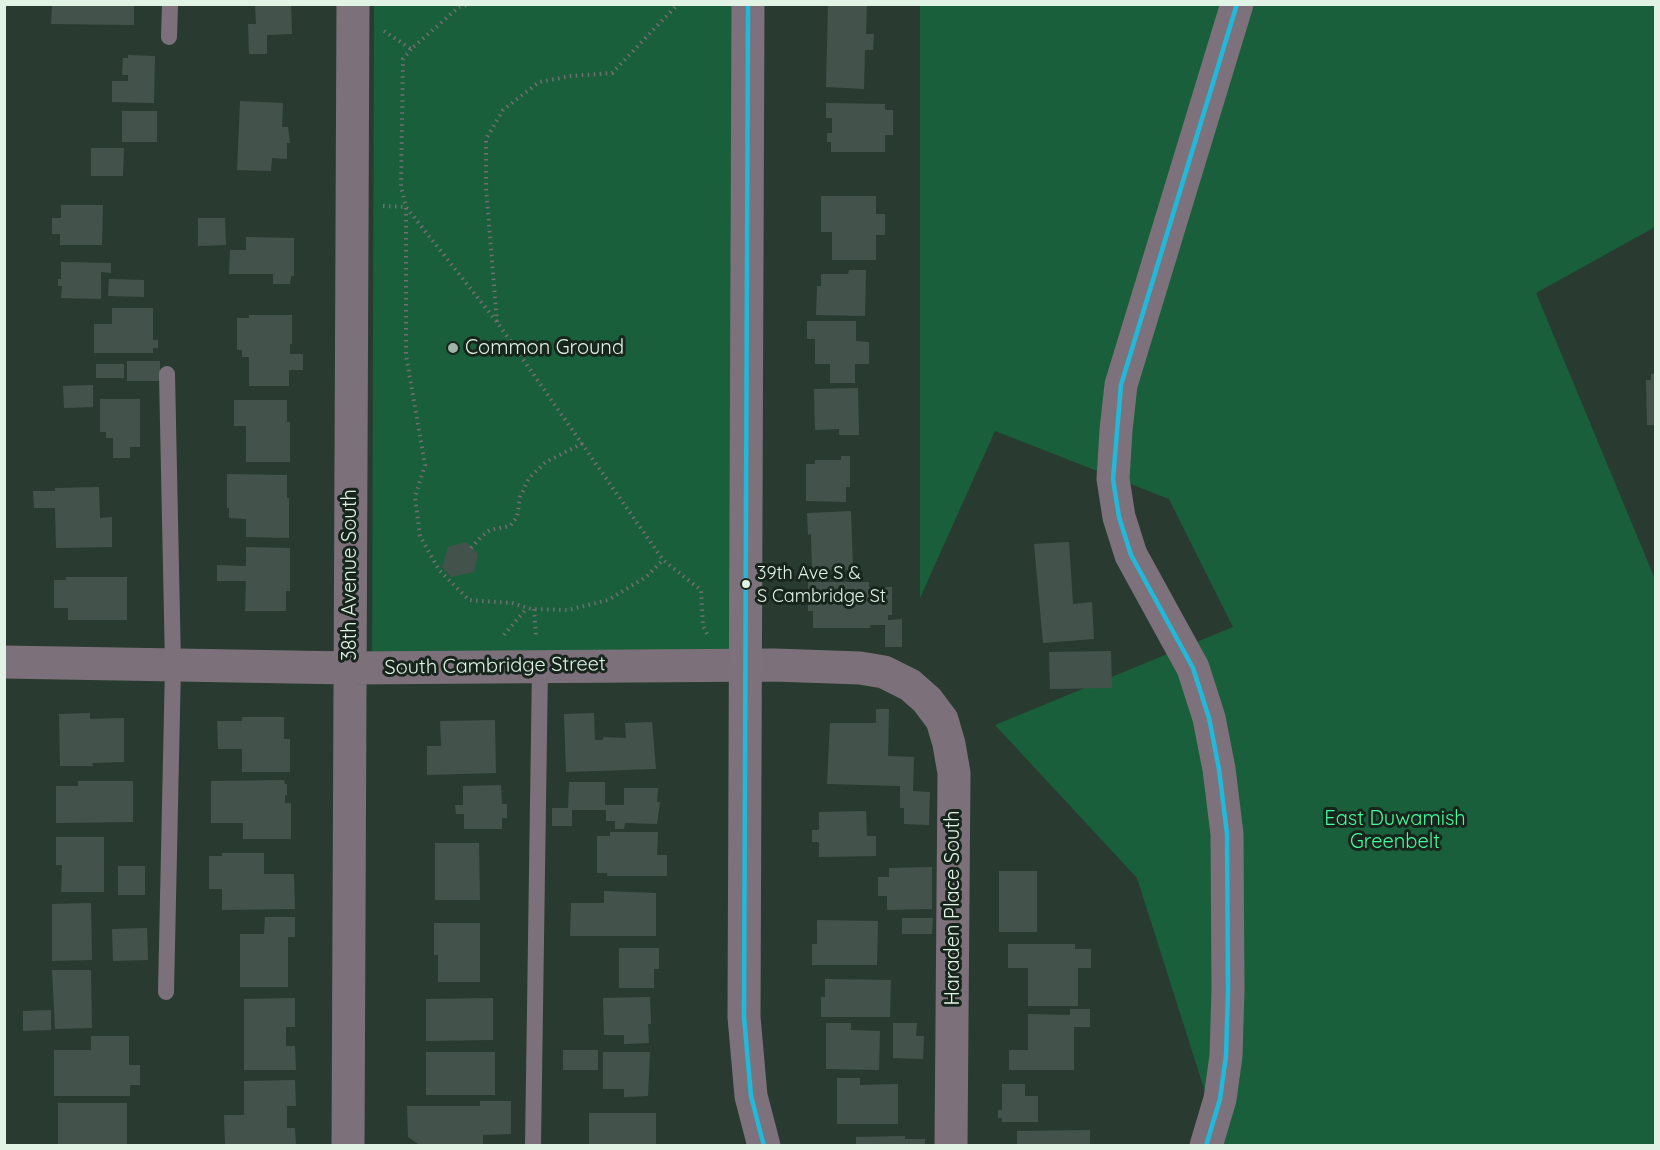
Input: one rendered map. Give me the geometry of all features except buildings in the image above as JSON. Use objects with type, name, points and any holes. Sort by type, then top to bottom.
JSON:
[{"type":"main road","points":[[748,4],[744,1017],[751,1096],[763,1145]]},
{"type":"main road","points":[[1206,1146],[1220,1099],[1226,1056],[1227,834],[1219,769],[1209,718],[1193,668],[1131,555],[1119,517],[1113,479],[1121,385],[1237,4]]},
{"type":"street","name":"38th Avenue South","points":[[348,1146],[353,8]]},
{"type":"street","name":"South Cambridge Street","points":[[4,662],[350,668],[538,656],[860,668],[884,672],[910,685]]},
{"type":"street","name":"Haraden Place South","points":[[910,685],[927,699],[942,720],[954,773],[951,1146]]},
{"type":"lane","points":[[169,37],[170,4]]},
{"type":"lane","points":[[166,992],[172,665],[167,374]]},
{"type":"lane","points":[[533,1146],[538,656]]},
{"type":"path","points":[[471,4],[459,7],[411,49],[403,59],[401,187],[406,207],[406,355],[425,465],[415,497],[420,536],[439,570],[469,600],[512,603],[534,609],[568,610],[608,600],[646,577],[663,560]]},
{"type":"path","points":[[497,322],[486,187],[486,139],[503,110],[538,82],[571,76],[612,73],[678,4]]},
{"type":"path","points":[[353,8],[411,49]]},
{"type":"path","points":[[352,204],[406,207],[497,322],[663,560],[701,590],[703,626],[710,640],[713,664]]},
{"type":"path","points":[[471,548],[490,530],[510,526],[517,517],[520,497],[529,478],[546,462],[583,443]]},
{"type":"path","points":[[501,638],[527,608]]},
{"type":"path","points":[[534,609],[538,656]]},
{"type":"green space","points":[[374,5],[750,5],[751,666],[372,669]]},
{"type":"green space","name":"East Duwamish Greenbelt","points":[[920,5],[1655,5],[1655,227],[1536,293],[1655,579],[1655,1145],[1222,1145],[1137,878],[995,725],[1233,627],[1169,499],[995,431],[920,598]]},
{"type":"transit line","points":[[748,4],[744,1017],[751,1096],[764,1146]]},
{"type":"transit line","points":[[1206,1146],[1220,1099],[1226,1056],[1227,834],[1219,769],[1209,718],[1193,668],[1131,555],[1119,517],[1113,479],[1121,385],[1237,4]]},
{"type":"place","name":"Common Ground","points":[[453,348]]},
{"type":"place","name":"39th Ave S & S Cambridge St","points":[[746,584]]}]
